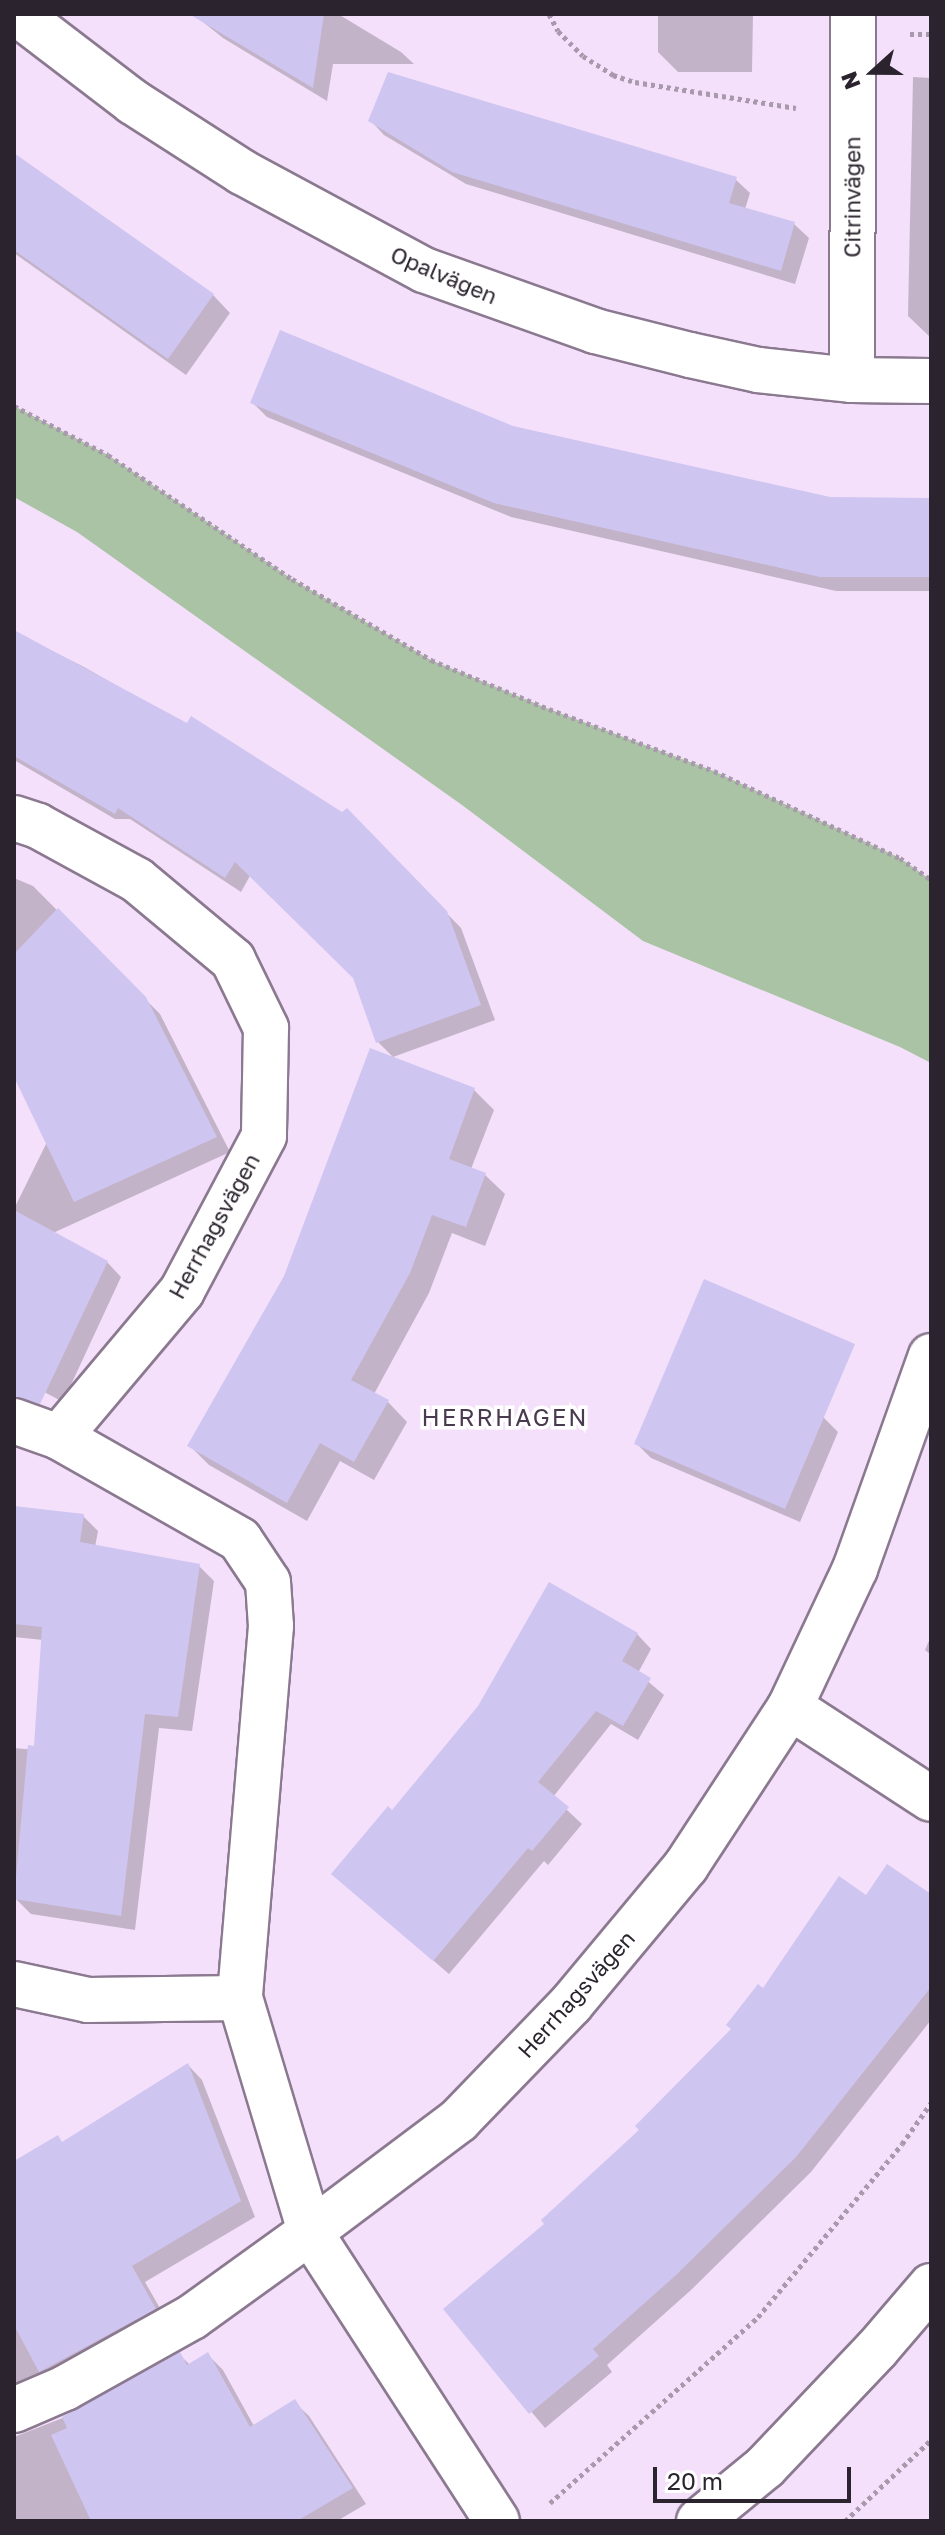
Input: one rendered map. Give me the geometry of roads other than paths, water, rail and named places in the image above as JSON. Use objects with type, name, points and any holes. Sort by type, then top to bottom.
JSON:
[{"type":"street","name":"Opalvägen","points":[[18,14],[133,102],[242,172],[424,270],[595,331],[758,370],[852,380],[931,381]]},
{"type":"street","name":"Citrinvägen","points":[[852,380],[853,14]]},
{"type":"street","name":"Herrhagsvägen","points":[[14,818],[38,826],[149,890],[233,960],[266,1028],[264,1136],[182,1291],[59,1437]]},
{"type":"street","name":"Herrhagsvägen","points":[[14,2410],[65,2388],[192,2317],[310,2232],[459,2120],[571,2004],[686,1866],[790,1707],[855,1569],[931,1356]]},
{"type":"street","points":[[14,1421],[59,1437],[240,1540],[268,1582],[271,1626],[240,1998],[310,2232],[497,2521]]},
{"type":"street","points":[[790,1707],[931,1799]]},
{"type":"street","points":[[14,1984],[88,2000],[240,1998]]},
{"type":"street","points":[[699,2521],[765,2467],[877,2349],[931,2286]]},
{"type":"district","name":"HERRHAGEN","points":[[505,1417]]}]
